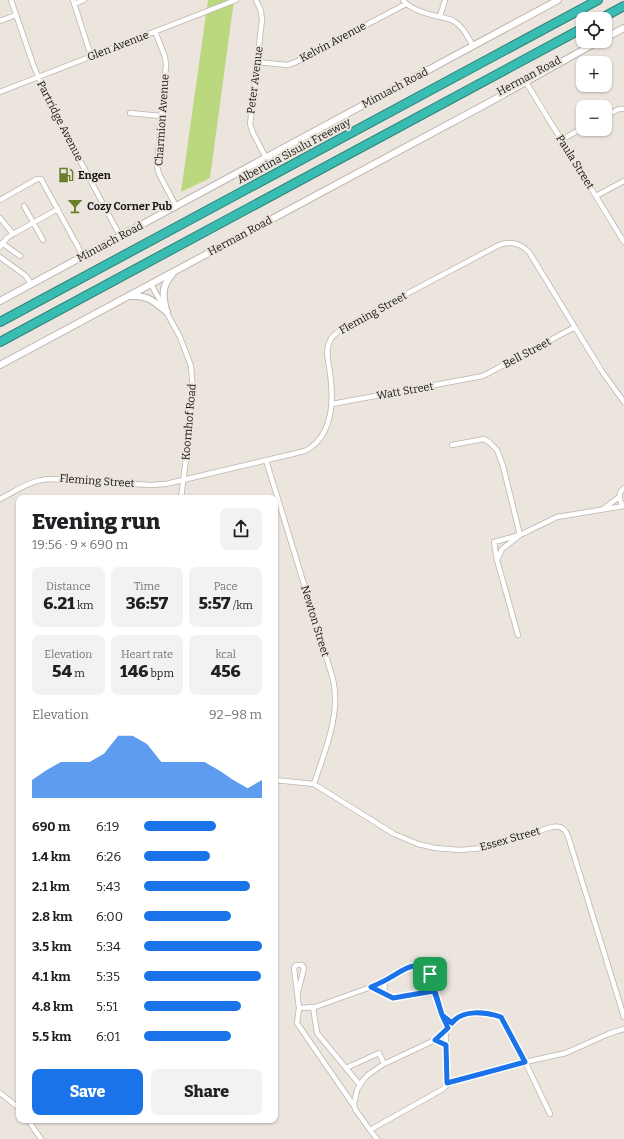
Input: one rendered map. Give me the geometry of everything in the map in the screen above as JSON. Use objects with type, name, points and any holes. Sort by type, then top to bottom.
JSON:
[{"type":"highway","name":"Albertina Sisulu Freeway","points":[[0,322],[598,0]]},
{"type":"highway","points":[[612,12],[624,6]]},
{"type":"highway","points":[[0,342],[576,32]]},
{"type":"main road","name":"Minuach Road","points":[[0,301],[558,0]]},
{"type":"main road","points":[[612,34],[624,28]]},
{"type":"main road","name":"Herman Road","points":[[0,365],[479,106],[486,100],[571,54],[586,48]]},
{"type":"main road","points":[[166,311],[163,297],[164,288],[167,280],[176,270]]},
{"type":"main road","points":[[126,297],[147,297],[166,311]]},
{"type":"street","name":"Partridge Avenue","points":[[11,0],[38,77],[56,117],[120,236]]},
{"type":"street","points":[[84,0],[74,2],[91,56]]},
{"type":"street","name":"Glen Avenue","points":[[0,92],[236,0]]},
{"type":"street","name":"Peter Avenue","points":[[256,0],[262,16],[250,124],[266,158]]},
{"type":"street","points":[[440,16],[445,0]]},
{"type":"street","points":[[404,2],[414,8],[452,20],[459,24],[473,46]]},
{"type":"street","name":"Kelvin Avenue","points":[[257,62],[287,65],[294,63],[404,2]]},
{"type":"street","points":[[0,21],[16,15]]},
{"type":"street","name":"Charmion Avenue","points":[[155,32],[166,62],[157,166],[159,174],[176,206]]},
{"type":"street","name":"Paula Street","points":[[525,80],[624,242]]},
{"type":"street","points":[[612,113],[624,109]]},
{"type":"street","points":[[130,113],[161,116]]},
{"type":"street","points":[[561,140],[576,132]]},
{"type":"street","points":[[0,200],[40,178],[42,179],[83,256]]},
{"type":"street","points":[[596,196],[624,181]]},
{"type":"street","points":[[24,206],[43,240]]},
{"type":"street","points":[[20,256],[1,245],[13,234],[58,209]]},
{"type":"street","points":[[0,218],[13,234]]},
{"type":"street","name":"Fleming Street","points":[[0,499],[30,483],[47,479],[151,485],[166,484],[302,452],[316,444],[322,437],[332,404],[328,353],[329,343],[333,336],[382,307],[504,243],[518,244],[529,252],[601,370],[624,402]]},
{"type":"street","points":[[0,257],[26,276],[31,284]]},
{"type":"street","name":"Koornhof Road","points":[[151,284],[187,354],[191,366],[190,419],[181,495]]},
{"type":"street","name":"Bell Street","points":[[478,377],[486,375],[575,327]]},
{"type":"street","name":"Watt Street","points":[[332,404],[478,377]]},
{"type":"street","points":[[452,445],[484,439],[497,450],[520,535]]},
{"type":"street","name":"Newton Street","points":[[266,460],[277,495]]},
{"type":"street","points":[[518,635],[497,560],[494,542],[520,535],[557,517],[624,506],[619,498],[620,492],[624,488]]},
{"type":"street","points":[[602,510],[619,498]]},
{"type":"street","name":"Newton Street","points":[[278,499],[333,678],[335,691],[336,707],[332,725],[314,784]]},
{"type":"street","points":[[497,560],[502,549],[520,535]]},
{"type":"street","name":"Essex Street","points":[[278,780],[314,784],[394,834],[418,844],[435,848],[460,850],[484,848],[552,827],[558,826],[563,828],[568,836],[624,1017]]},
{"type":"street","points":[[298,992],[304,968],[302,965],[296,965],[294,968],[298,992],[298,1025],[377,1139]]},
{"type":"street","points":[[299,1008],[313,1007],[371,987],[385,981],[409,967],[416,965],[426,969],[430,974],[447,1030],[446,1086],[370,1130]]},
{"type":"street","points":[[384,994],[385,981]]},
{"type":"street","points":[[371,987],[393,998],[434,991]]},
{"type":"street","points":[[313,1007],[317,1033],[360,1085]]},
{"type":"street","points":[[354,1106],[355,1098],[360,1085],[369,1074],[384,1064],[435,1040],[447,1030],[458,1017],[476,1013],[501,1017],[550,1114]]},
{"type":"street","points":[[442,1015],[452,1023]]},
{"type":"street","points":[[447,1083],[525,1062],[566,1053],[608,1034],[624,1029]]},
{"type":"street","points":[[435,1040],[446,1045]]},
{"type":"street","points":[[346,1068],[379,1052],[384,1064]]},
{"type":"street","points":[[0,1093],[16,1106]]},
{"type":"street","points":[[30,1123],[41,1139]]},
{"type":"green space","points":[[208,0],[234,0],[210,178],[181,192]]},
{"type":"place","name":"Engen","points":[[66,175]]},
{"type":"place","name":"Cozy Corner Pub","points":[[75,206]]},
{"type":"route","points":[[430,974],[426,969],[416,965],[409,967],[371,987],[393,998],[434,991],[442,1015],[448,1028],[435,1040],[446,1045],[447,1083],[525,1062],[501,1017],[476,1013],[458,1017],[452,1023],[442,1015],[430,974]]}]
